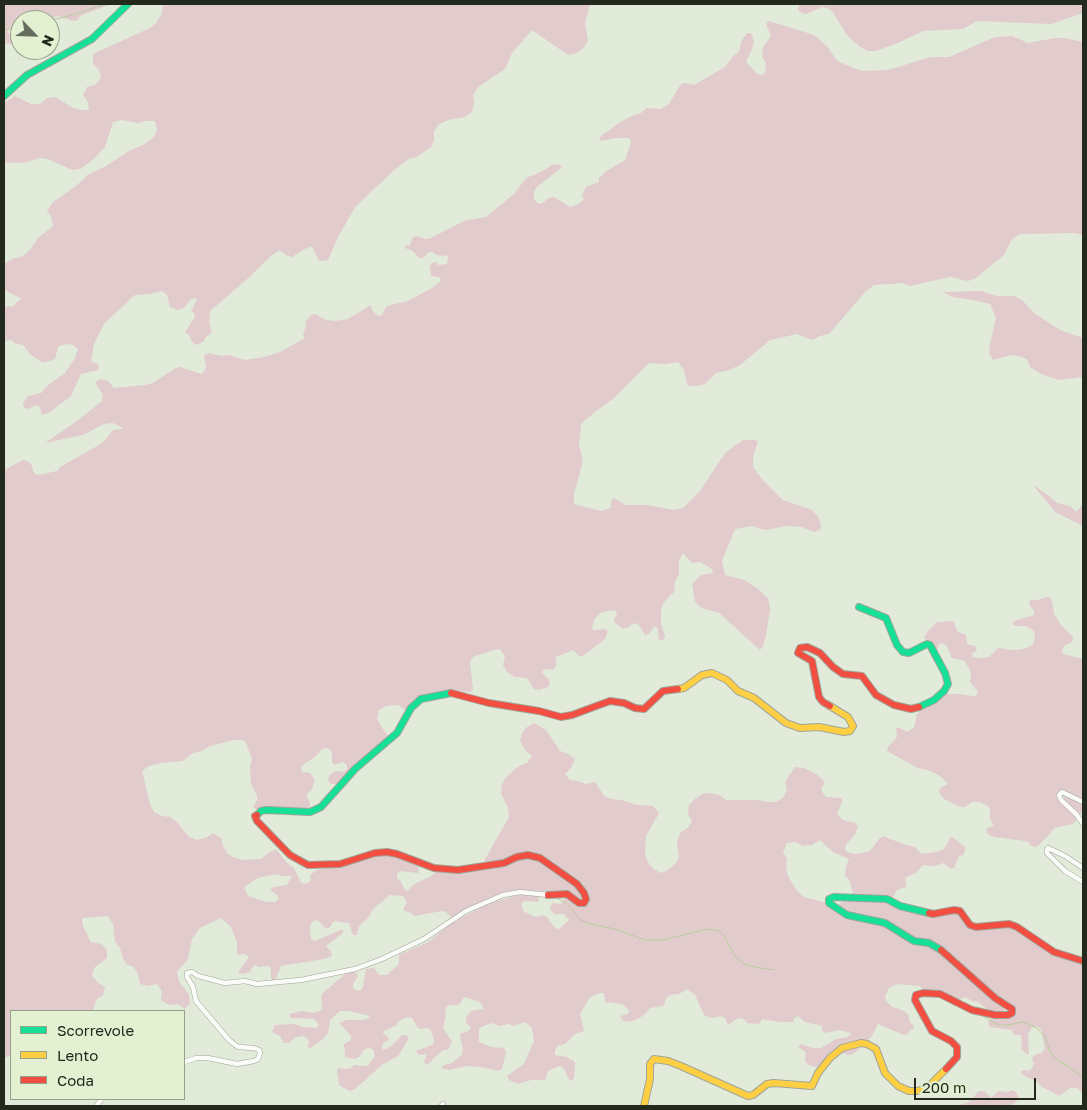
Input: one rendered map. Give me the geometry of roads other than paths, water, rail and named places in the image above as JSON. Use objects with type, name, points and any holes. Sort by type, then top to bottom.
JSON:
[{"type":"street","points":[[4,96],[27,75],[92,39],[128,4]]},
{"type":"street","points":[[185,1062],[196,1058],[208,1058],[236,1064],[254,1061],[258,1059],[260,1053],[259,1050],[238,1046],[229,1040],[196,1001],[187,973],[192,972],[198,976],[225,983],[245,982],[257,984],[301,980],[355,969],[382,959],[424,939],[466,912],[502,896],[520,892],[548,895],[568,894],[579,903],[584,903],[586,899],[584,893],[577,884],[540,858],[517,857],[504,863],[458,870],[434,868],[387,852],[340,864],[308,865],[290,855],[257,821],[255,816],[261,811],[310,812],[321,807],[355,769],[397,733],[412,708],[421,699],[449,693],[561,717],[572,715],[610,701],[644,709],[663,691],[684,688],[695,679],[712,673],[727,680],[738,691],[754,698],[786,723],[800,728],[819,727],[844,732],[850,731],[853,726],[848,717],[823,702],[819,697],[812,661],[798,653],[800,648],[807,647],[820,653],[833,667],[843,674],[862,676],[870,690],[894,705],[911,709],[926,705],[944,691],[948,684],[948,678],[930,645],[927,644],[909,652],[903,652],[897,645],[886,618],[859,607]]},
{"type":"street","points":[[1083,802],[1062,792],[1059,795],[1061,800],[1076,814],[1083,824]]},
{"type":"street","points":[[1083,868],[1048,848],[1047,853],[1065,871],[1083,882]]},
{"type":"street","points":[[644,1106],[650,1079],[650,1064],[654,1059],[668,1061],[681,1066],[748,1096],[753,1095],[767,1084],[812,1086],[818,1073],[830,1058],[842,1048],[861,1043],[876,1049],[885,1073],[898,1086],[909,1091],[917,1091],[927,1088],[933,1083],[956,1057],[958,1052],[957,1047],[951,1041],[932,1031],[915,1000],[916,995],[923,993],[940,994],[972,1010],[1008,1015],[1012,1013],[1012,1009],[1009,1006],[995,998],[943,951],[928,944],[914,941],[885,922],[848,915],[829,903],[829,899],[834,897],[887,899],[900,906],[933,914],[954,910],[960,912],[970,925],[976,927],[1009,924],[1017,927],[1054,952],[1083,961]]},
{"type":"waterway","points":[[60,18],[105,4]]},
{"type":"waterway","points":[[4,30],[10,29]]},
{"type":"waterway","points":[[557,898],[567,904],[581,920],[590,924],[615,929],[645,940],[663,940],[707,929],[719,931],[724,936],[735,956],[744,964],[774,970]]},
{"type":"waterway","points":[[982,1015],[1000,1025],[1023,1022],[1037,1028],[1045,1037],[1050,1051],[1055,1058],[1083,1077]]}]
